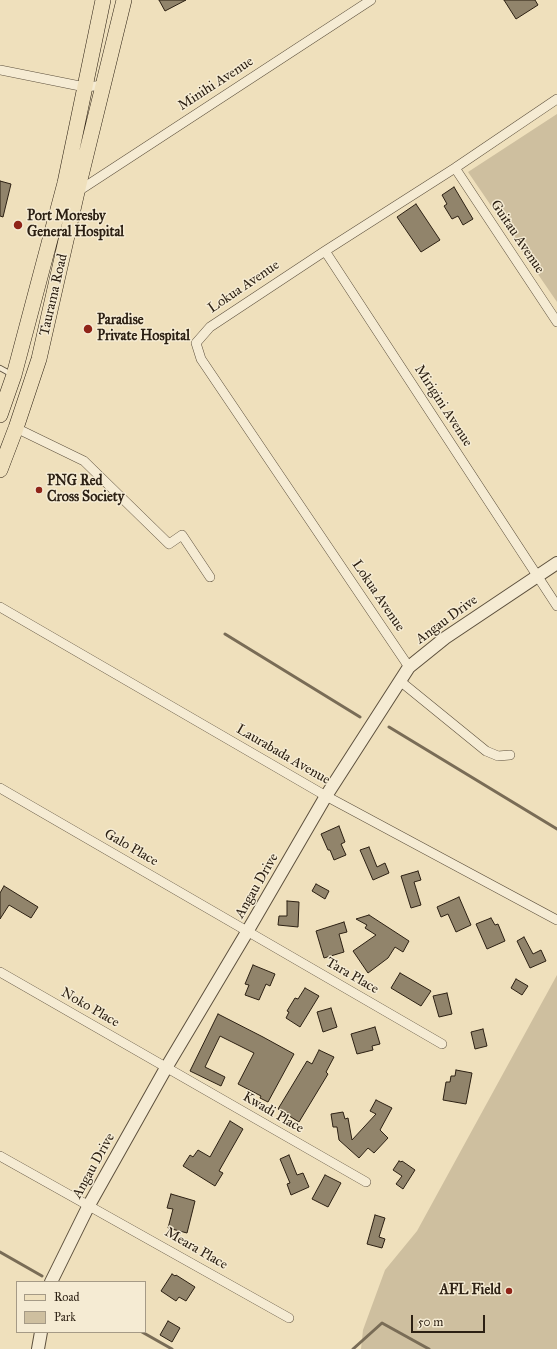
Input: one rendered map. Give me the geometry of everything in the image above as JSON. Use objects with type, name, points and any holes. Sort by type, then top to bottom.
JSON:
[{"type":"main road","name":"Taurama Road","points":[[0,415],[14,376],[65,183],[103,0]]},
{"type":"main road","name":"Taurama Road","points":[[0,470],[16,428],[39,358],[77,192],[124,0]]},
{"type":"street","name":"Minihi Avenue","points":[[77,192],[371,0]]},
{"type":"street","points":[[0,70],[85,87],[104,85]]},
{"type":"street","name":"Lokua Avenue","points":[[409,667],[201,359],[196,343],[210,327],[325,250],[455,168],[557,99]]},
{"type":"street","name":"Guitau Avenue","points":[[455,168],[557,322]]},
{"type":"street","name":"Mirigini Avenue","points":[[325,250],[557,606]]},
{"type":"street","points":[[16,428],[84,461],[169,544],[182,535],[210,577]]},
{"type":"street","name":"Angau Drive","points":[[51,1281],[89,1205],[166,1068],[326,796],[409,667],[445,638],[557,563]]},
{"type":"street","name":"Laurabada Avenue","points":[[0,607],[326,796],[557,920]]},
{"type":"street","points":[[400,681],[486,751],[498,756],[510,755]]},
{"type":"street","name":"Galo Place","points":[[0,788],[247,932]]},
{"type":"street","name":"Tara Place","points":[[247,932],[442,1044]]},
{"type":"street","name":"Noko Place","points":[[0,972],[166,1068]]},
{"type":"street","name":"Kwadi Place","points":[[166,1068],[366,1182]]},
{"type":"street","name":"Meara Place","points":[[0,1156],[289,1318]]},
{"type":"street","points":[[38,1349],[41,1333]]},
{"type":"lane","points":[[0,368],[14,376]]},
{"type":"green space","points":[[557,114],[557,302],[468,172]]},
{"type":"green space","points":[[557,975],[557,1349],[361,1349],[363,1330],[385,1270],[417,1231]]},
{"type":"building","points":[[159,0],[186,0],[165,11]]},
{"type":"building","points":[[504,0],[535,0],[538,5],[516,19]]},
{"type":"building","points":[[0,181],[11,184],[3,217],[0,216]]},
{"type":"building","points":[[454,187],[473,219],[463,225],[458,216],[452,219],[444,206],[447,204],[442,195]]},
{"type":"building","points":[[416,204],[440,240],[421,252],[397,217]]},
{"type":"building","points":[[339,826],[345,842],[341,844],[346,855],[334,860],[321,834]]},
{"type":"building","points":[[369,847],[377,867],[385,863],[389,873],[373,880],[360,850]]},
{"type":"building","points":[[418,871],[421,880],[414,882],[421,905],[411,908],[401,876]]},
{"type":"building","points":[[316,884],[329,891],[325,899],[312,891]]},
{"type":"building","points":[[4,886],[38,907],[31,918],[9,905],[0,919],[0,893]]},
{"type":"building","points":[[459,897],[471,925],[456,932],[448,914],[441,917],[437,907]]},
{"type":"building","points":[[287,901],[299,902],[298,927],[278,925],[279,916],[287,916]]},
{"type":"building","points":[[369,915],[409,941],[403,952],[395,947],[388,958],[368,973],[353,951],[376,935],[365,928],[367,925],[356,919]]},
{"type":"building","points":[[491,918],[495,925],[498,924],[505,941],[487,949],[476,924]]},
{"type":"building","points":[[344,922],[347,932],[339,934],[344,952],[324,958],[316,931]]},
{"type":"building","points":[[524,937],[533,954],[541,950],[546,961],[530,968],[517,941]]},
{"type":"building","points":[[253,965],[275,974],[270,986],[266,984],[259,1000],[245,995],[249,985],[245,984]]},
{"type":"building","points":[[400,973],[431,991],[421,1006],[391,988]]},
{"type":"building","points":[[516,979],[528,986],[522,995],[511,988]]},
{"type":"building","points":[[305,988],[319,996],[300,1027],[286,1018],[289,1012],[287,1011],[295,998],[298,999]]},
{"type":"building","points":[[447,993],[452,1014],[439,1017],[433,996]]},
{"type":"building","points":[[331,1008],[337,1027],[323,1032],[317,1012]]},
{"type":"building","points":[[218,1014],[294,1054],[268,1102],[260,1098],[261,1096],[238,1084],[254,1053],[220,1036],[205,1067],[225,1077],[221,1086],[190,1071]]},
{"type":"building","points":[[375,1027],[380,1044],[372,1046],[373,1050],[357,1054],[351,1034]]},
{"type":"building","points":[[483,1029],[487,1046],[475,1049],[471,1032]]},
{"type":"building","points":[[319,1050],[334,1057],[326,1072],[328,1074],[299,1122],[278,1109],[307,1061],[312,1064]]},
{"type":"building","points":[[456,1070],[472,1073],[466,1104],[443,1100],[446,1082],[450,1082],[451,1076],[455,1076]]},
{"type":"building","points":[[376,1100],[392,1108],[380,1130],[388,1138],[374,1153],[368,1148],[359,1158],[339,1140],[337,1127],[333,1127],[331,1114],[343,1112],[345,1119],[348,1118],[352,1140],[376,1114],[370,1111]]},
{"type":"building","points":[[230,1121],[243,1129],[219,1171],[223,1173],[215,1186],[183,1166],[190,1155],[193,1157],[198,1150],[210,1157]]},
{"type":"building","points":[[289,1155],[297,1175],[303,1173],[309,1187],[291,1195],[287,1184],[290,1183],[280,1159]]},
{"type":"building","points":[[399,1161],[402,1161],[415,1170],[403,1189],[396,1184],[402,1176],[393,1170]]},
{"type":"building","points":[[325,1175],[341,1183],[328,1207],[312,1199]]},
{"type":"building","points":[[171,1194],[195,1201],[187,1233],[168,1228],[173,1209],[167,1208]]},
{"type":"building","points":[[375,1215],[385,1218],[379,1237],[385,1239],[382,1248],[367,1244]]},
{"type":"building","points":[[172,1274],[195,1287],[186,1301],[179,1297],[176,1301],[161,1291]]},
{"type":"building","points":[[168,1321],[180,1328],[172,1342],[160,1335]]},
{"type":"waterway","points":[[225,634],[360,717]]},
{"type":"waterway","points":[[389,727],[557,829]]},
{"type":"waterway","points":[[0,1252],[42,1276]]},
{"type":"waterway","points":[[353,1349],[382,1323],[429,1349]]},
{"type":"waterway","points":[[144,1333],[172,1349]]},
{"type":"place","name":"Port Moresby General Hospital","points":[[18,225]]},
{"type":"place","name":"Paradise Private Hospital","points":[[88,329]]},
{"type":"place","name":"PNG Red Cross Society","points":[[39,490]]},
{"type":"place","name":"AFL Field","points":[[509,1291]]}]
